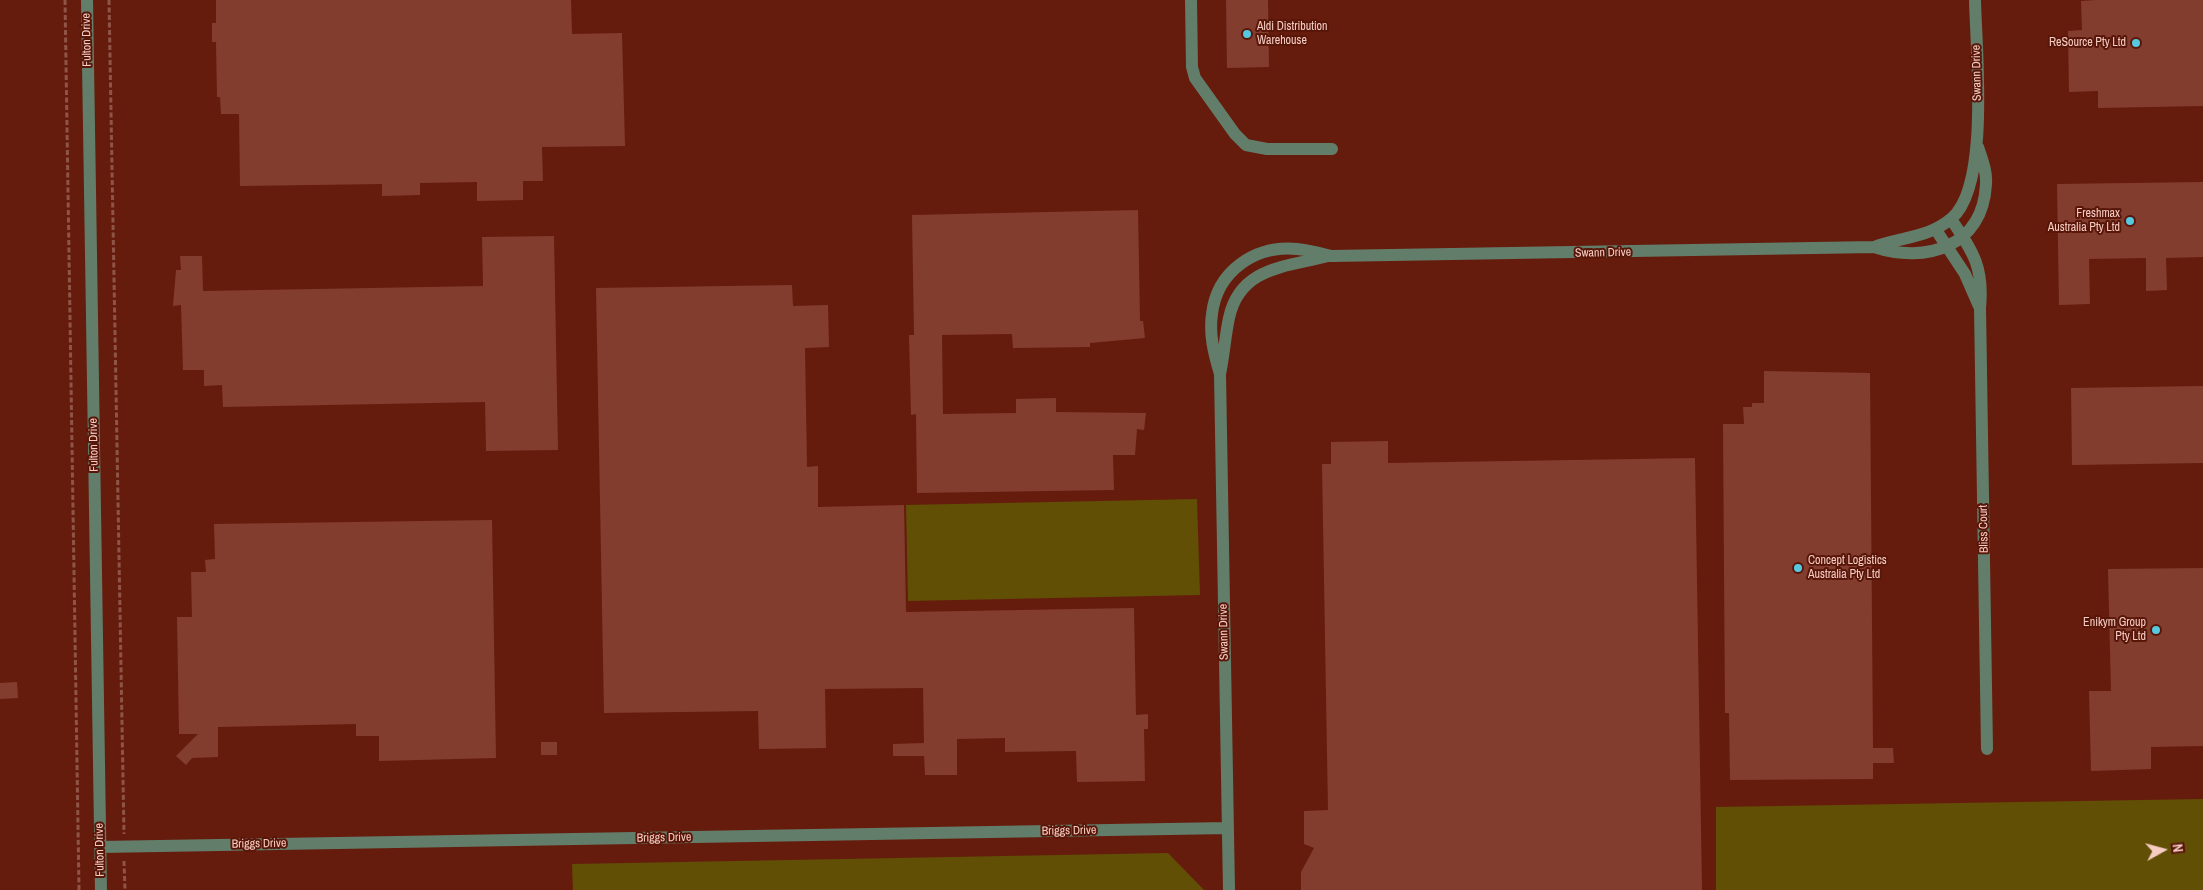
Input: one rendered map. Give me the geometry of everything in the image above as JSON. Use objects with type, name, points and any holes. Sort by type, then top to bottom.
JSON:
[{"type":"street","name":"Fulton Drive","points":[[87,0],[101,890]]},
{"type":"street","points":[[1191,0],[1192,67],[1195,78],[1241,141],[1257,149],[1332,149]]},
{"type":"street","name":"Swann Drive","points":[[1229,890],[1220,374],[1230,312],[1244,287],[1267,270],[1331,256],[1874,247],[1936,230],[1959,211],[1966,197],[1978,146],[1975,0]]},
{"type":"street","name":"Swann Drive","points":[[1874,247],[1901,254],[1919,254],[1947,246],[1963,237],[1975,223],[1984,200],[1985,171],[1978,146]]},
{"type":"street","name":"Bliss Court","points":[[1951,219],[1974,255],[1982,278],[1980,308],[1987,749]]},
{"type":"street","name":"Bliss Court","points":[[1936,230],[1965,274],[1980,308]]},
{"type":"street","name":"Swann Drive","points":[[1220,374],[1211,339],[1211,315],[1221,285],[1232,270],[1248,258],[1271,250],[1297,249],[1331,256]]},
{"type":"street","name":"Briggs Drive","points":[[100,847],[1228,828]]},
{"type":"path","points":[[65,0],[79,890]]},
{"type":"path","points":[[109,0],[125,890]]},
{"type":"shaded area","points":[[0,0],[2203,0],[2203,890],[0,890]]},
{"type":"shaded area","points":[[1197,499],[1200,595],[908,601],[906,505]]},
{"type":"shaded area","points":[[2203,799],[2203,890],[1716,890],[1716,807]]},
{"type":"shaded area","points":[[1168,853],[1204,890],[573,890],[572,864]]},
{"type":"building","points":[[216,0],[571,0],[572,34],[622,33],[625,146],[542,147],[543,181],[523,181],[523,200],[477,201],[477,182],[420,183],[420,195],[382,196],[382,184],[240,186],[239,114],[221,114],[220,97],[217,97],[216,42],[212,42],[212,23],[216,23]]},
{"type":"building","name":"Aldi Distribution Warehouse","points":[[1226,0],[1268,0],[1269,67],[1227,68]]},
{"type":"building","name":"ReSource Pty Ltd","points":[[2203,0],[2203,106],[2098,108],[2098,91],[2069,92],[2068,31],[2082,30],[2081,1]]},
{"type":"building","name":"Freshmax Australia Pty Ltd","points":[[2203,182],[2203,257],[2166,258],[2167,290],[2146,291],[2146,258],[2089,259],[2090,304],[2059,305],[2057,184]]},
{"type":"building","points":[[1138,210],[1140,321],[1143,321],[1145,338],[1090,343],[1090,347],[1013,348],[1012,334],[942,335],[943,414],[1016,413],[1016,399],[1056,398],[1056,412],[1146,413],[1144,430],[1137,429],[1135,455],[1113,455],[1114,490],[917,493],[916,414],[911,415],[909,335],[914,335],[912,215]]},
{"type":"building","points":[[554,236],[558,450],[486,451],[485,402],[223,407],[222,385],[204,386],[204,370],[183,370],[181,305],[173,306],[176,270],[181,270],[180,256],[202,256],[203,291],[483,286],[482,237]]},
{"type":"building","points":[[792,285],[793,306],[828,305],[829,347],[805,348],[807,467],[818,466],[818,507],[904,505],[906,612],[1134,608],[1136,715],[1148,714],[1148,729],[1144,729],[1145,781],[1077,782],[1076,751],[1005,752],[1005,738],[957,739],[957,775],[925,775],[924,756],[893,756],[893,744],[924,743],[923,688],[825,689],[826,748],[759,749],[758,711],[604,713],[596,288]]},
{"type":"building","name":"Concept Logistics Australia Pty Ltd","points":[[1764,371],[1870,373],[1873,748],[1893,748],[1894,763],[1873,763],[1873,779],[1730,780],[1729,713],[1725,713],[1723,424],[1744,424],[1743,407],[1752,407],[1752,403],[1764,403]]},
{"type":"building","points":[[2203,386],[2203,463],[2072,465],[2071,388]]},
{"type":"building","points":[[1388,441],[1388,463],[1695,458],[1702,890],[1301,890],[1301,872],[1314,848],[1304,844],[1304,811],[1328,810],[1322,464],[1331,464],[1331,442]]},
{"type":"building","points":[[492,520],[496,758],[379,761],[379,736],[356,736],[356,724],[218,727],[218,757],[192,758],[186,765],[176,756],[198,734],[179,734],[177,617],[192,617],[191,572],[206,572],[205,560],[215,559],[214,524]]},
{"type":"building","name":"Enikym Group Pty Ltd","points":[[2203,568],[2203,746],[2151,747],[2151,769],[2091,771],[2089,691],[2111,691],[2108,569]]},
{"type":"building","points":[[17,682],[18,698],[0,699],[0,683]]},
{"type":"building","points":[[541,742],[557,742],[557,755],[541,755]]},
{"type":"place","name":"Aldi Distribution Warehouse","points":[[1247,34]]},
{"type":"place","name":"ReSource Pty Ltd","points":[[2136,43]]},
{"type":"place","name":"Freshmax Australia Pty Ltd","points":[[2130,221]]},
{"type":"place","name":"Concept Logistics Australia Pty Ltd","points":[[1798,568]]},
{"type":"place","name":"Enikym Group Pty Ltd","points":[[2156,630]]}]
